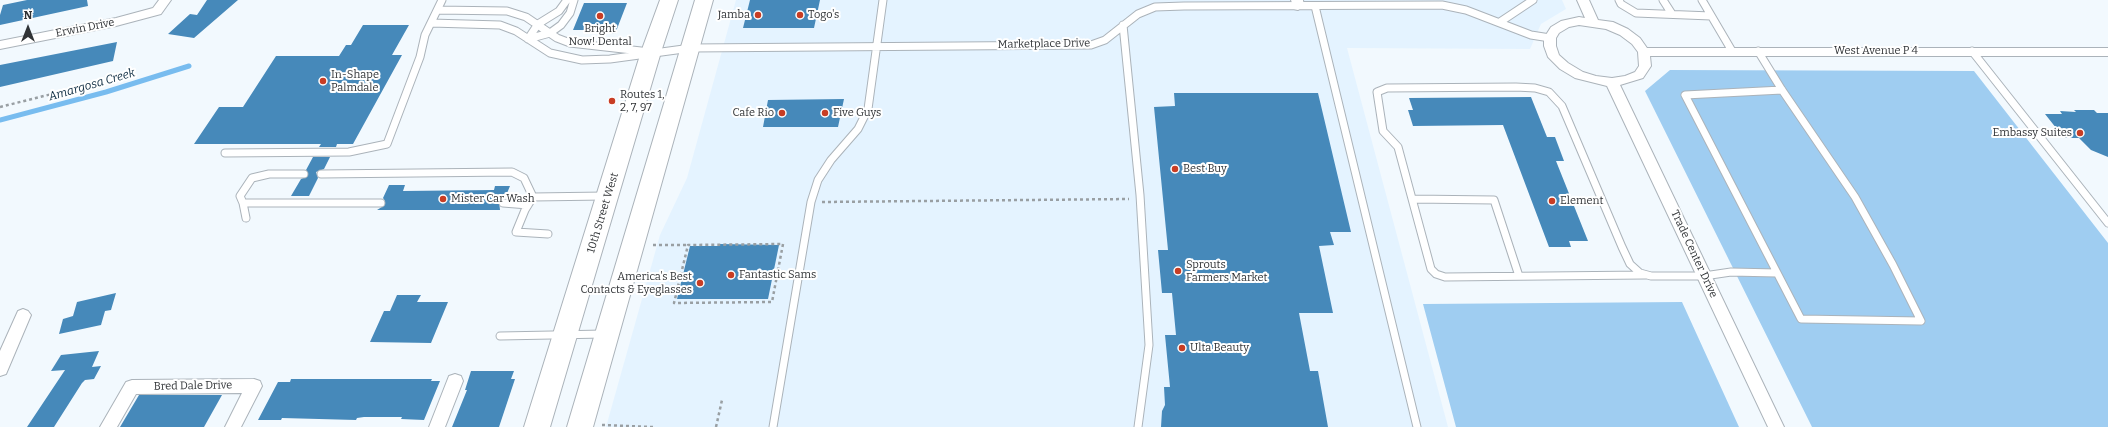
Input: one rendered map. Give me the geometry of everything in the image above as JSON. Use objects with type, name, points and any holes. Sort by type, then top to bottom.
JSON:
[{"type":"main road","name":"10th Street West","points":[[537,427],[651,52],[669,0]]},
{"type":"main road","points":[[591,426],[607,334],[704,0]]},
{"type":"street","name":"Erwin Drive","points":[[0,46],[116,22],[157,11],[165,0]]},
{"type":"street","points":[[1584,0],[1593,22]]},
{"type":"street","points":[[1579,21],[1593,22],[1609,25],[1624,32],[1636,41],[1644,52],[1645,66],[1639,75],[1627,80],[1612,82],[1595,80],[1579,75],[1564,66],[1554,56],[1550,46],[1550,38],[1555,30],[1565,24],[1579,21]]},
{"type":"street","name":"West Avenue P 4","points":[[1644,52],[2108,52]]},
{"type":"street","name":"Trade Center Drive","points":[[1612,82],[1776,427]]},
{"type":"street","points":[[0,369],[23,315]]},
{"type":"street","points":[[437,427],[455,381]]},
{"type":"street","name":"Bred Dale Drive","points":[[108,427],[132,387],[254,386],[233,427]]},
{"type":"lane","points":[[225,153],[349,152],[387,144],[420,57],[425,35],[442,0]]},
{"type":"lane","points":[[528,40],[538,24],[559,12],[567,0]]},
{"type":"lane","points":[[528,40],[550,33],[568,16],[574,0]]},
{"type":"lane","points":[[773,427],[812,202],[818,180],[830,160],[858,129],[868,108],[883,0]]},
{"type":"lane","points":[[1500,22],[1533,0]]},
{"type":"lane","points":[[1619,0],[1621,4],[1636,13],[1711,16]]},
{"type":"lane","points":[[1663,0],[1672,14]]},
{"type":"lane","points":[[1702,0],[1732,51]]},
{"type":"lane","name":"Marketplace Drive","points":[[651,52],[690,48],[1091,45],[1105,40],[1138,14],[1155,7],[1297,3],[1315,6],[1442,6],[1466,10],[1531,35],[1550,38]]},
{"type":"lane","points":[[1315,6],[1416,427]]},
{"type":"lane","points":[[438,10],[503,11],[521,15],[538,24],[560,39],[575,44],[651,52]]},
{"type":"lane","points":[[431,23],[496,24],[513,30],[550,53],[571,59],[610,59],[651,52]]},
{"type":"lane","points":[[1123,26],[1140,199],[1149,345],[1138,427]]},
{"type":"lane","points":[[1758,51],[1782,90],[1855,197],[1893,265],[1921,321],[1801,319],[1685,95],[1782,90]]},
{"type":"lane","points":[[1972,51],[2105,216],[2108,223]]},
{"type":"lane","points":[[1645,275],[1630,264],[1562,106],[1549,92],[1535,88],[1516,87],[1388,88],[1380,89],[1377,92],[1376,101],[1383,131],[1398,147],[1431,269],[1436,274],[1445,277],[1645,275],[1704,276],[1730,272],[1777,273]]},
{"type":"lane","points":[[321,174],[512,172],[524,178],[533,197]]},
{"type":"lane","points":[[246,218],[240,196],[252,178],[269,174],[304,174]]},
{"type":"lane","points":[[533,197],[608,196]]},
{"type":"lane","points":[[533,197],[516,232],[548,234]]},
{"type":"lane","points":[[1413,199],[1494,200],[1518,276]]},
{"type":"lane","points":[[243,203],[380,203]]},
{"type":"lane","points":[[503,203],[528,205]]},
{"type":"lane","points":[[500,336],[607,334]]},
{"type":"path","points":[[0,107],[104,81]]},
{"type":"path","points":[[812,202],[1140,199]]},
{"type":"path","points":[[652,245],[688,244],[783,244],[772,302],[674,303],[688,244]]},
{"type":"path","points":[[716,427],[722,400]]},
{"type":"path","points":[[591,426],[650,425],[653,427]]},
{"type":"shaded area","points":[[736,0],[1562,0],[1566,9],[1541,24],[1530,49],[1347,48],[1448,427],[606,427],[660,235],[687,178]]},
{"type":"shaded area","points":[[1670,70],[1974,71],[2108,243],[2108,427],[1812,427],[1645,91]]},
{"type":"shaded area","points":[[1682,302],[1739,427],[1456,427],[1423,304]]},
{"type":"building","points":[[27,0],[87,0],[88,6],[0,25],[0,15],[3,5]]},
{"type":"building","points":[[207,0],[238,0],[194,38],[168,34],[190,14],[197,15]]},
{"type":"building","points":[[750,0],[820,0],[814,28],[743,28]]},
{"type":"building","name":"Bright Now! Dental","points":[[584,3],[627,3],[615,34],[600,34],[602,30],[573,30]]},
{"type":"building","name":"In-Shape Palmdale","points":[[363,25],[409,25],[392,55],[402,55],[353,144],[337,144],[336,147],[319,147],[321,144],[194,144],[219,107],[243,107],[276,56],[339,56],[346,45],[351,45]]},
{"type":"building","points":[[117,42],[113,61],[0,87],[0,65]]},
{"type":"building","points":[[1174,93],[1318,93],[1351,232],[1330,232],[1334,245],[1319,246],[1333,313],[1299,313],[1310,371],[1318,371],[1328,427],[1161,427],[1162,411],[1165,405],[1164,387],[1170,387],[1165,335],[1176,335],[1172,293],[1162,293],[1158,250],[1168,250],[1154,107],[1175,106]]},
{"type":"building","name":"Element","points":[[1531,97],[1547,137],[1555,137],[1564,161],[1556,161],[1588,241],[1569,241],[1571,247],[1549,247],[1503,125],[1413,126],[1408,110],[1413,110],[1409,98]]},
{"type":"building","points":[[844,99],[838,127],[763,127],[768,100]]},
{"type":"building","name":"Embassy Suites","points":[[2074,110],[2094,110],[2097,113],[2108,113],[2108,157],[2091,150],[2079,138],[2064,138],[2045,114],[2062,114],[2060,111],[2076,112]]},
{"type":"building","points":[[313,157],[330,157],[324,169],[316,172],[318,178],[309,196],[291,196],[301,179],[308,176],[306,170]]},
{"type":"building","name":"Mister Car Wash","points":[[389,185],[405,185],[403,191],[494,190],[495,186],[510,186],[505,198],[499,201],[500,210],[377,210],[385,205],[383,198]]},
{"type":"building","points":[[719,244],[779,245],[768,299],[677,299],[690,246],[719,246]]},
{"type":"building","points":[[116,293],[111,310],[105,311],[101,325],[59,334],[63,319],[73,316],[77,302]]},
{"type":"building","points":[[397,295],[421,295],[417,302],[448,302],[431,343],[370,342],[384,311],[390,311]]},
{"type":"building","points":[[99,351],[92,367],[101,366],[94,379],[85,380],[82,383],[54,427],[27,427],[65,370],[51,371],[61,355]]},
{"type":"building","points":[[471,371],[514,371],[511,379],[515,379],[499,427],[452,427],[467,390],[465,390]]},
{"type":"building","points":[[291,379],[432,379],[431,381],[440,381],[424,420],[401,419],[402,417],[364,417],[357,418],[356,420],[282,418],[281,420],[258,420],[278,382],[290,382]]},
{"type":"building","points":[[139,395],[222,395],[204,427],[120,427]]},
{"type":"waterway","name":"Amargosa Creek","points":[[0,120],[106,92],[189,66]]},
{"type":"place","name":"Jamba","points":[[758,15]]},
{"type":"place","name":"Togo's","points":[[800,15]]},
{"type":"place","name":"Bright Now! Dental","points":[[600,16]]},
{"type":"place","name":"In-Shape Palmdale","points":[[323,81]]},
{"type":"place","name":"Routes 1, 2, 7, 97","points":[[612,101]]},
{"type":"place","name":"Cafe Rio","points":[[782,113]]},
{"type":"place","name":"Five Guys","points":[[825,113]]},
{"type":"place","name":"Embassy Suites","points":[[2080,133]]},
{"type":"place","name":"Best Buy","points":[[1175,169]]},
{"type":"place","name":"Mister Car Wash","points":[[443,199]]},
{"type":"place","name":"Element","points":[[1552,201]]},
{"type":"place","name":"Sprouts Farmers Market","points":[[1178,271]]},
{"type":"place","name":"Fantastic Sams","points":[[731,275]]},
{"type":"place","name":"America's Best Contacts & Eyeglasses","points":[[700,283]]},
{"type":"place","name":"Ulta Beauty","points":[[1182,348]]}]
